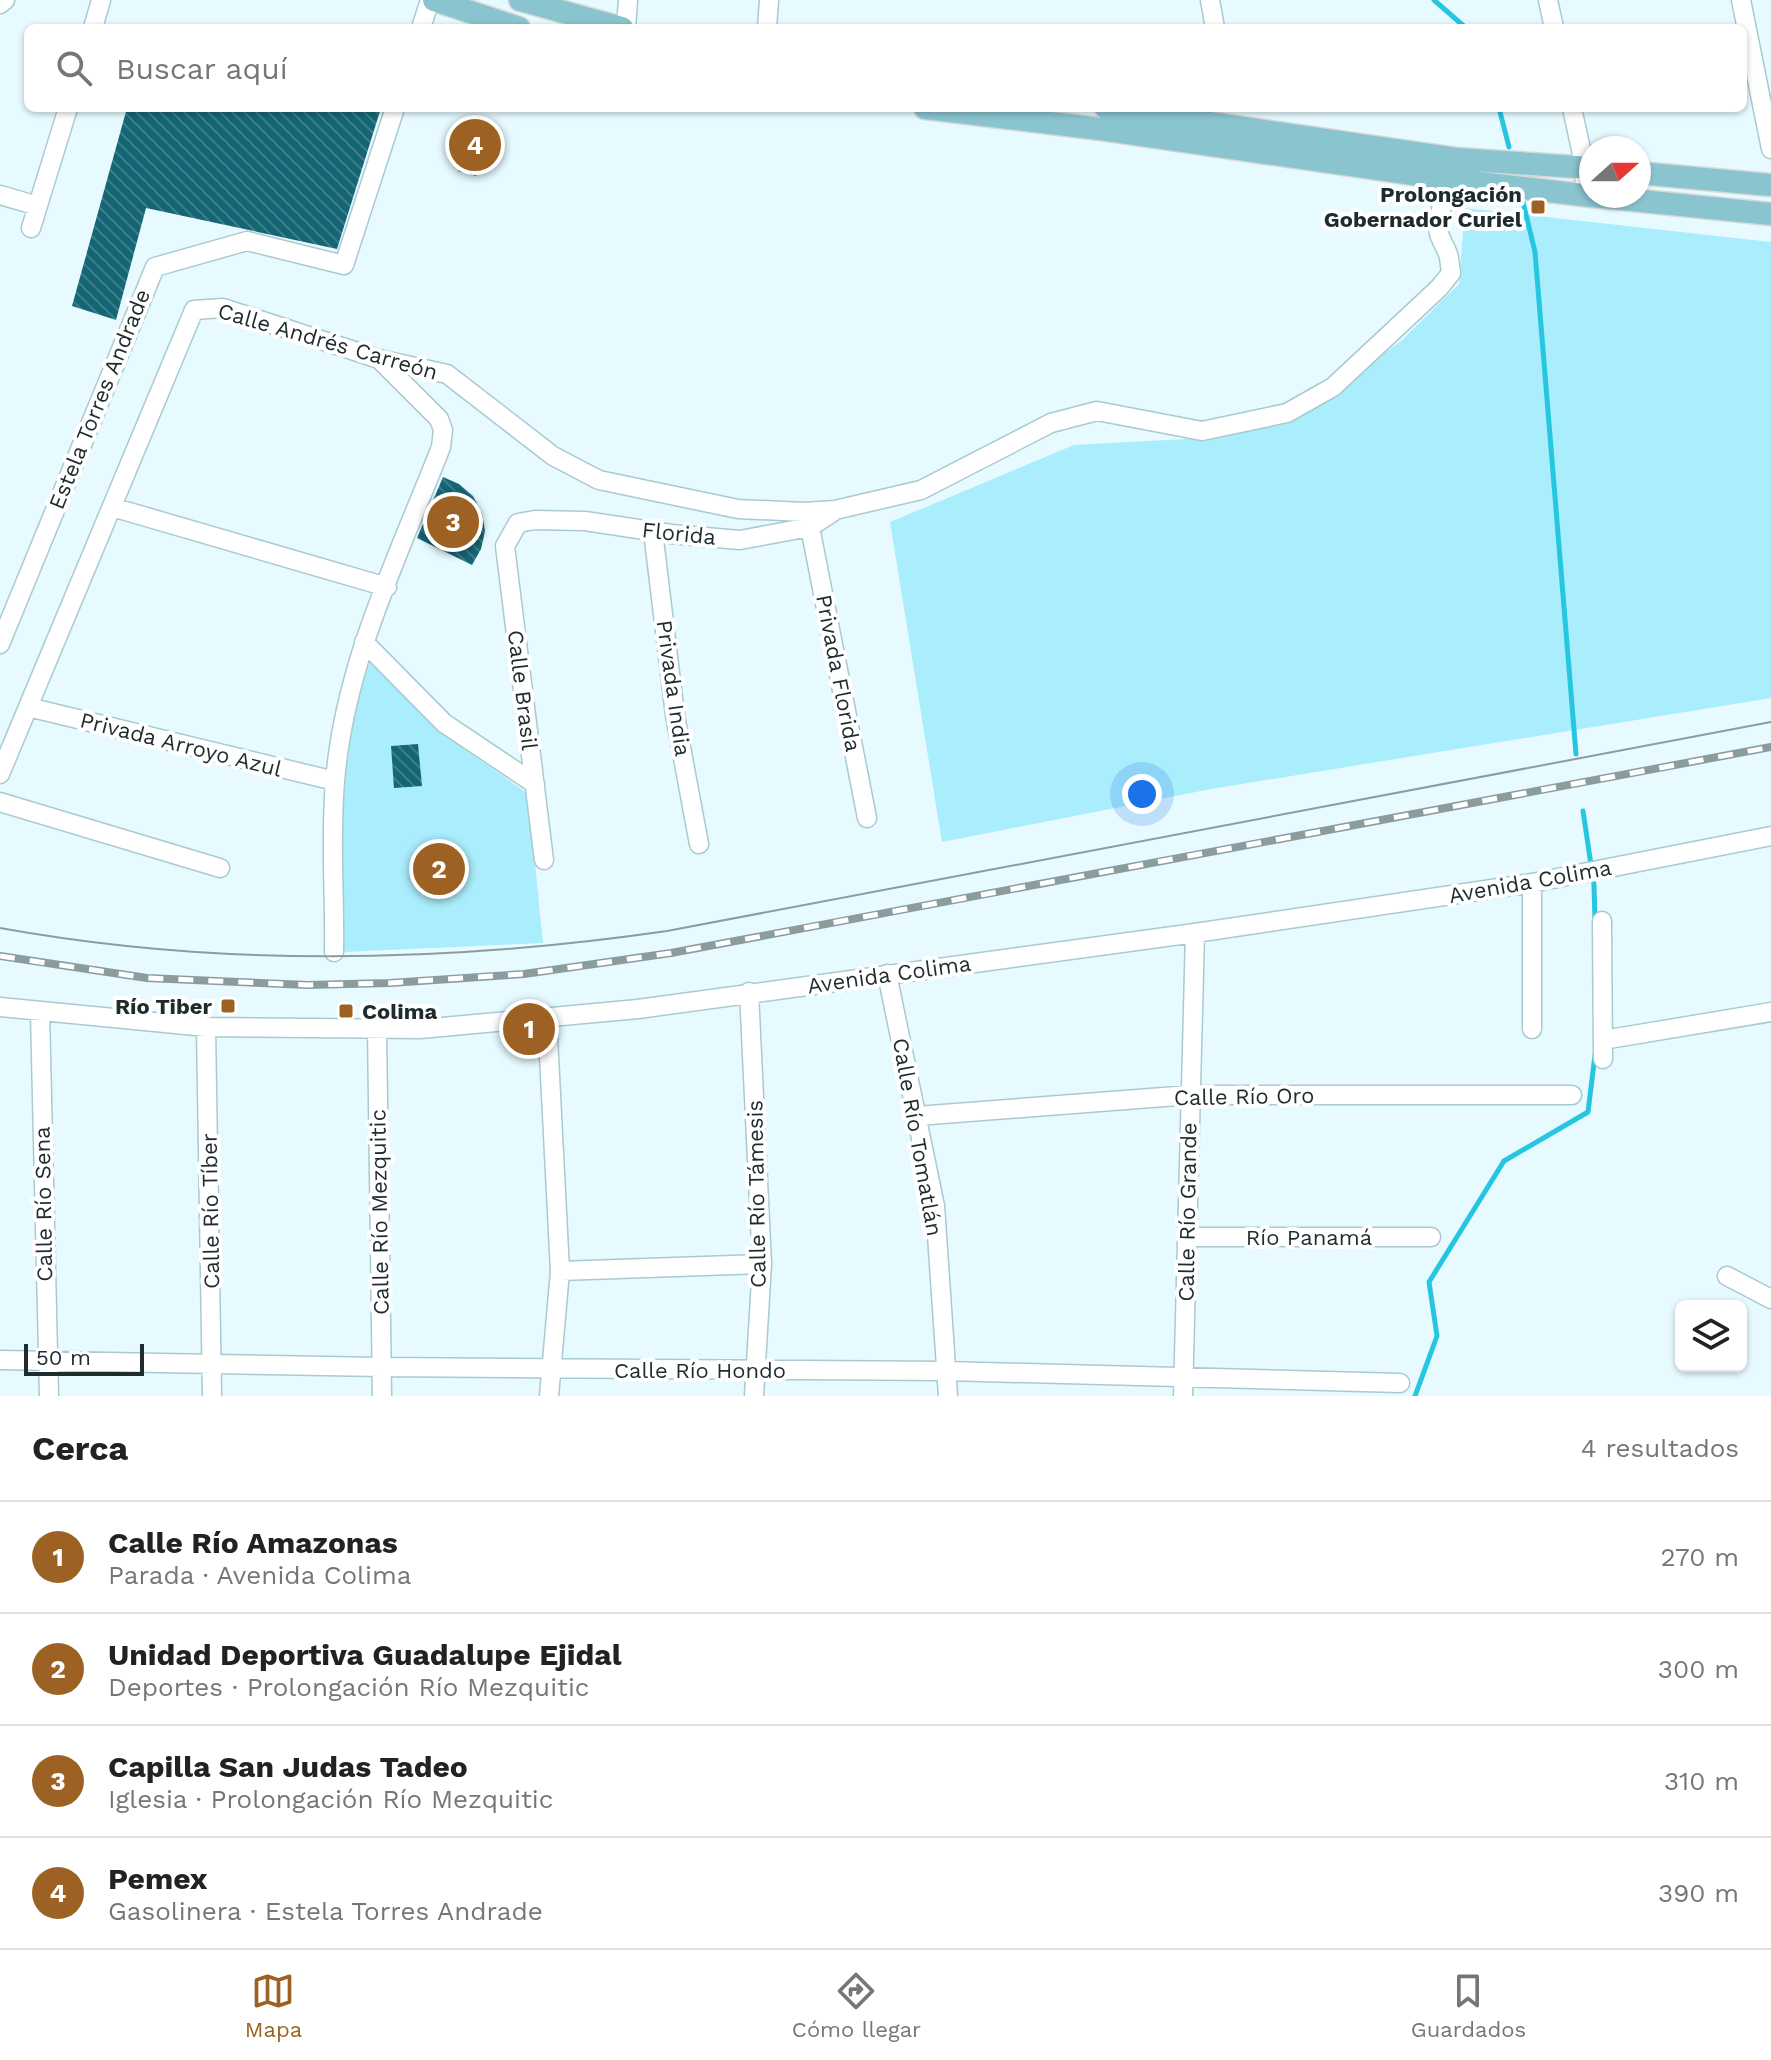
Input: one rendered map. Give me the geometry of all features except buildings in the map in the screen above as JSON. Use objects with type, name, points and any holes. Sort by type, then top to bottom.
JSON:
[{"type":"main road","points":[[432,0],[507,24]]},
{"type":"main road","points":[[520,0],[609,24]]},
{"type":"main road","points":[[958,112],[1456,169],[1579,168]]},
{"type":"main road","points":[[1163,112],[1220,116],[1579,194]]},
{"type":"main road","points":[[1651,174],[1771,185]]},
{"type":"main road","points":[[1651,202],[1771,214]]},
{"type":"street","points":[[94,24],[101,0]]},
{"type":"street","points":[[423,24],[432,0]]},
{"type":"street","points":[[625,24],[628,0]]},
{"type":"street","points":[[767,24],[769,0]]},
{"type":"street","points":[[1210,0],[1214,24]]},
{"type":"street","points":[[1548,0],[1553,24]]},
{"type":"street","points":[[1741,0],[1762,60],[1771,149]]},
{"type":"street","points":[[31,228],[67,112]]},
{"type":"street","name":"Estela Torres Andrade","points":[[0,644],[155,267],[247,241],[344,265],[394,112]]},
{"type":"street","points":[[1573,112],[1579,136]]},
{"type":"street","name":"Calle Andrés Carreón","points":[[0,774],[194,310],[223,308],[379,359],[447,374],[553,456],[599,480],[738,509],[835,510],[921,490],[1051,423],[1097,411],[1202,431],[1287,413],[1333,387],[1439,288],[1451,273],[1449,256],[1438,233],[1438,222],[1456,169]]},
{"type":"street","points":[[0,195],[38,206]]},
{"type":"street","points":[[334,952],[335,781],[347,707],[364,642],[441,447],[443,430],[439,419],[379,359]]},
{"type":"street","points":[[112,507],[387,587]]},
{"type":"street","name":"Florida","points":[[518,523],[535,520],[585,521],[740,540],[810,527],[835,510]]},
{"type":"street","name":"Calle Brasil","points":[[518,523],[505,546],[544,860]]},
{"type":"street","name":"Privada Florida","points":[[810,527],[867,818]]},
{"type":"street","name":"Privada India","points":[[653,531],[675,715],[699,844]]},
{"type":"street","points":[[364,642],[444,723],[535,784]]},
{"type":"street","name":"Privada Arroyo Azul","points":[[28,707],[335,781]]},
{"type":"street","points":[[0,802],[220,868]]},
{"type":"street","name":"Avenida Colima","points":[[0,1007],[206,1027],[420,1029],[638,1009],[1195,933],[1532,883],[1771,836]]},
{"type":"street","points":[[1532,883],[1532,1029]]},
{"type":"street","points":[[1602,921],[1603,1050],[1771,1012]]},
{"type":"street","name":"Calle Río Grande","points":[[1183,1396],[1195,933]]},
{"type":"street","name":"Calle Río Tomatlán","points":[[887,974],[935,1206],[948,1396]]},
{"type":"street","name":"Calle Río Támesis","points":[[749,992],[762,1264],[754,1396]]},
{"type":"street","name":"Calle Río Sena","points":[[40,1012],[49,1396]]},
{"type":"street","points":[[547,1017],[560,1271],[549,1396]]},
{"type":"street","name":"Calle Río Tíber","points":[[206,1027],[212,1396]]},
{"type":"street","name":"Calle Río Mezquitic","points":[[377,1028],[382,1396]]},
{"type":"street","name":"Calle Río Oro","points":[[917,1116],[1190,1095],[1572,1095]]},
{"type":"street","name":"Río Panamá","points":[[1187,1237],[1431,1237]]},
{"type":"street","points":[[560,1271],[762,1264]]},
{"type":"street","points":[[1727,1276],[1771,1299]]},
{"type":"street","name":"Calle Río Hondo","points":[[0,1360],[550,1369],[947,1371],[1400,1383]]},
{"type":"shaded area","points":[[1465,208],[1771,242],[1771,698],[1211,789],[942,842],[890,522],[1074,445],[1205,438],[1286,424],[1401,341],[1459,284]]},
{"type":"shaded area","points":[[370,663],[442,733],[528,794],[543,943],[343,952],[342,786],[353,701]]},
{"type":"waterway","points":[[1434,0],[1461,24]]},
{"type":"waterway","points":[[1500,112],[1509,147]]},
{"type":"waterway","points":[[1523,202],[1535,252],[1576,754]]},
{"type":"waterway","points":[[1583,811],[1594,885],[1595,921]]},
{"type":"waterway","points":[[1415,1396],[1437,1336],[1429,1282],[1504,1161],[1588,1112],[1595,1055]]},
{"type":"tram line","points":[[0,928],[166,950],[250,955],[417,955],[584,942],[667,931],[1771,722]]},
{"type":"railway","points":[[0,956],[147,978],[308,985],[524,974],[671,953],[1771,747]]},
{"type":"place","name":"Pemex","points":[[475,145]]},
{"type":"place","name":"Prolongación Gobernador Curiel","points":[[1538,207]]},
{"type":"place","name":"Capilla San Judas Tadeo","points":[[453,522]]},
{"type":"place","name":"Unidad Deportiva Guadalupe Ejidal","points":[[439,869]]},
{"type":"place","name":"Río Tiber","points":[[228,1006]]},
{"type":"place","name":"Colima","points":[[346,1011]]},
{"type":"place","name":"Calle Río Amazonas","points":[[529,1029]]}]
